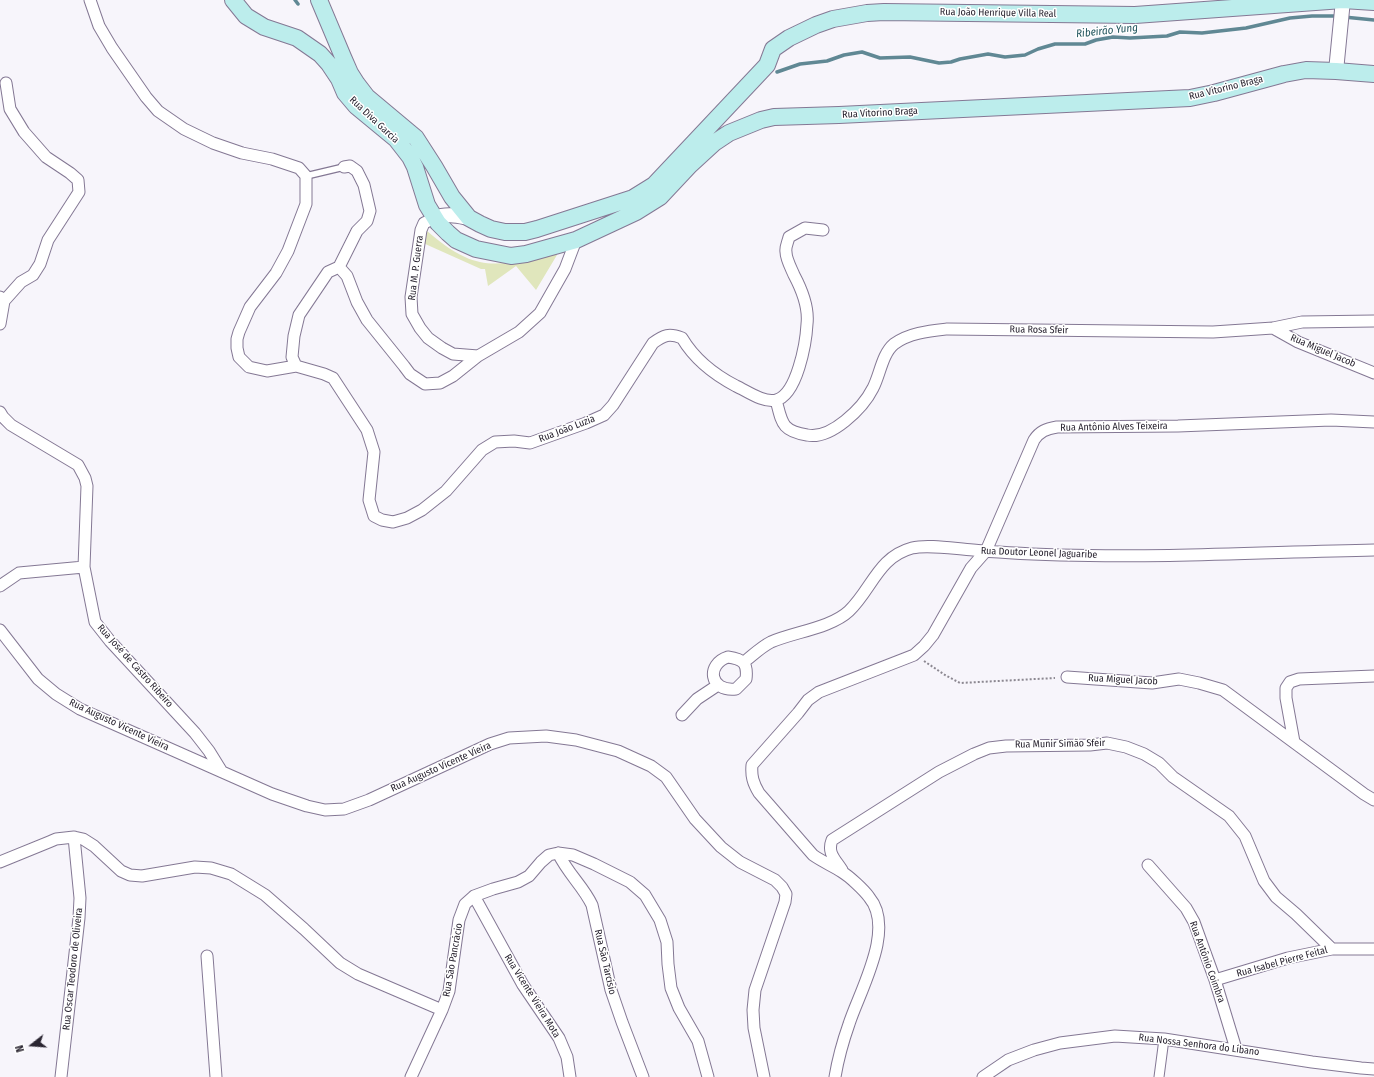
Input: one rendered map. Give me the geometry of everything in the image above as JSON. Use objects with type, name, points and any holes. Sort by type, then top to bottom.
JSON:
[{"type":"main road","name":"Rua Diva Garcia","points":[[234,0],[246,16],[264,27],[297,38],[320,54],[329,64],[345,93],[356,106],[396,139],[410,157],[415,167],[427,204],[435,218]]},
{"type":"main road","points":[[319,0],[350,73],[367,97],[416,138],[452,197],[469,218]]},
{"type":"main road","name":"Rua João Henrique Villa Real","points":[[469,218],[487,228],[506,232],[525,232],[633,198],[654,185],[767,65],[773,48],[832,18],[884,12],[1135,15],[1374,2]]},
{"type":"main road","name":"Rua Vitorino Braga","points":[[435,218],[448,233],[465,245],[488,252],[511,256],[526,254],[576,240],[636,212],[660,197],[690,165],[714,143],[729,133],[760,120],[774,117],[1190,98],[1284,74],[1306,70],[1374,74]]},
{"type":"street","points":[[90,0],[99,26],[112,48],[146,97],[158,111],[184,129],[213,143],[242,153],[272,159],[299,168],[306,176],[306,204],[288,252],[276,273],[250,307],[237,339],[237,348],[240,357],[250,367],[267,371],[296,366],[292,357],[294,336],[299,315],[328,272],[339,267],[357,231],[367,221],[370,211],[364,185],[357,171],[350,166],[344,167]]},
{"type":"street","points":[[1336,71],[1342,4]]},
{"type":"street","points":[[0,324],[2,299],[21,282],[33,275],[40,264],[48,240],[79,192],[78,180],[46,157],[24,132],[10,109],[6,83]]},
{"type":"street","points":[[435,218],[452,215],[469,218]]},
{"type":"street","name":"Rua M. P. Guerra","points":[[435,218],[424,223],[421,230],[412,297],[412,314],[428,338],[442,348],[453,354],[478,356]]},
{"type":"street","points":[[776,400],[785,395],[792,386],[800,366],[807,324],[806,305],[803,294],[786,252],[789,237],[805,228],[823,230]]},
{"type":"street","points":[[339,267],[347,276],[357,302],[367,320],[410,374],[425,384],[440,383],[453,376],[478,356],[519,332],[540,313],[565,269],[576,240]]},
{"type":"street","name":"Rua Rosa Sfeir","points":[[776,400],[782,423],[791,432],[812,436],[826,433],[843,423],[859,407],[873,389],[885,357],[893,345],[904,338],[947,329],[1213,332],[1273,328],[1302,322],[1374,321]]},
{"type":"street","name":"Rua Miguel Jacob","points":[[1273,328],[1298,342],[1374,373]]},
{"type":"street","name":"Rua João Luzia","points":[[296,366],[324,374],[332,378],[367,430],[374,452],[369,500],[374,516],[382,520],[393,522],[407,518],[422,510],[446,491],[482,450],[495,442],[514,441],[530,443],[604,415],[613,406],[653,342],[662,336],[673,335],[682,338],[711,372],[731,384],[766,400],[776,400]]},
{"type":"street","name":"Rua José de Castro Ribeiro","points":[[0,412],[11,425],[78,465],[85,478],[87,486],[84,567],[95,622],[110,641],[195,733],[209,751],[222,772]]},
{"type":"street","name":"Rua Antônio Alves Teixeira","points":[[914,655],[933,635],[971,568],[986,551],[1034,440],[1039,432],[1047,428],[1057,427],[1178,426],[1331,420],[1374,422]]},
{"type":"street","name":"Rua Doutor Leonel Jaguaribe","points":[[744,662],[770,643],[834,620],[848,611],[861,597],[882,566],[896,555],[913,548],[936,547],[1061,555],[1148,556],[1374,550]]},
{"type":"street","points":[[0,586],[19,573],[84,567]]},
{"type":"street","name":"Rua Augusto Vicente Vieira","points":[[0,630],[38,679],[62,698],[80,709],[272,794],[307,806],[325,810],[344,809],[369,800],[490,744],[509,738],[546,736],[576,740],[618,751],[651,766],[666,777],[695,818],[721,847],[740,862],[775,880],[786,894],[785,902],[755,990],[753,1010],[754,1028],[764,1077]]},
{"type":"street","points":[[835,1077],[840,1053],[849,1024],[877,950],[879,929],[878,912],[870,897],[843,872],[813,855],[759,793],[751,775],[752,765],[808,700],[819,692],[914,655]]},
{"type":"street","points":[[728,658],[744,662],[746,667],[746,679],[739,686],[736,688],[725,689],[718,685],[714,673],[718,662],[728,658]]},
{"type":"street","points":[[1294,742],[1286,698],[1286,688],[1290,682],[1300,679],[1374,676]]},
{"type":"street","name":"Rua Miguel Jacob","points":[[1067,677],[1152,683],[1179,679],[1223,690],[1374,800]]},
{"type":"street","points":[[682,715],[696,699],[718,685]]},
{"type":"street","name":"Rua Munir Simão Sfeir","points":[[843,872],[832,855],[829,847],[832,840],[939,772],[974,754],[990,748],[1006,746],[1090,745],[1107,742],[1144,754],[1159,763],[1173,777],[1229,816],[1245,836],[1264,881],[1276,897],[1332,949]]},
{"type":"street","points":[[0,862],[48,842],[74,837],[84,840],[94,846],[121,871],[130,875],[142,876],[195,867],[211,868],[231,874],[265,896],[304,929],[340,963],[358,974],[442,1010]]},
{"type":"street","name":"Rua Oscar Teodoro de Oliveira","points":[[61,1077],[79,918],[80,898],[74,837]]},
{"type":"street","points":[[474,896],[518,882],[529,876],[545,858],[558,853],[573,855],[630,882],[645,895],[660,920],[667,942],[671,988],[679,1008],[698,1041],[708,1077]]},
{"type":"street","name":"Rua São Tarcísio","points":[[558,853],[564,866],[587,894],[592,905],[611,990],[643,1077]]},
{"type":"street","name":"Rua Antônio Coimbra","points":[[1148,865],[1186,908],[1194,922],[1215,980],[1236,1049]]},
{"type":"street","name":"Rua São Pancrácio","points":[[411,1077],[442,1010],[449,991],[459,920],[465,904],[474,896]]},
{"type":"street","name":"Rua Vicente Vieira Mota","points":[[474,896],[523,985],[559,1038],[567,1057],[570,1077]]},
{"type":"street","name":"Rua Isabel Pierre Feital","points":[[1215,980],[1288,958],[1332,949],[1374,949]]},
{"type":"street","points":[[207,956],[216,1077]]},
{"type":"street","name":"Rua Nossa Senhora do Líbano","points":[[983,1077],[1008,1060],[1034,1050],[1060,1043],[1115,1036],[1164,1039],[1312,1062],[1374,1069]]},
{"type":"street","points":[[1159,1077],[1164,1039]]},
{"type":"lane","points":[[306,176],[344,167]]},
{"type":"path","points":[[914,655],[960,683],[1067,677]]},
{"type":"green space","points":[[427,231],[455,252],[476,261],[499,263],[521,260],[555,252],[557,255],[536,290],[516,266],[488,286],[485,269],[481,269],[423,243]]},
{"type":"waterway","name":"Ribeirão Yung","points":[[295,0],[298,4]]},
{"type":"waterway","name":"Ribeirão Yung","points":[[777,72],[800,64],[827,61],[844,55],[862,52],[880,58],[910,57],[939,63],[988,54],[1005,57],[1025,55],[1055,44],[1085,44],[1096,40],[1113,37],[1130,38],[1167,36],[1180,32],[1202,33],[1246,28],[1290,18],[1338,16]]},
{"type":"waterway","name":"Ribeirão Yung","points":[[1344,17],[1374,20]]}]
